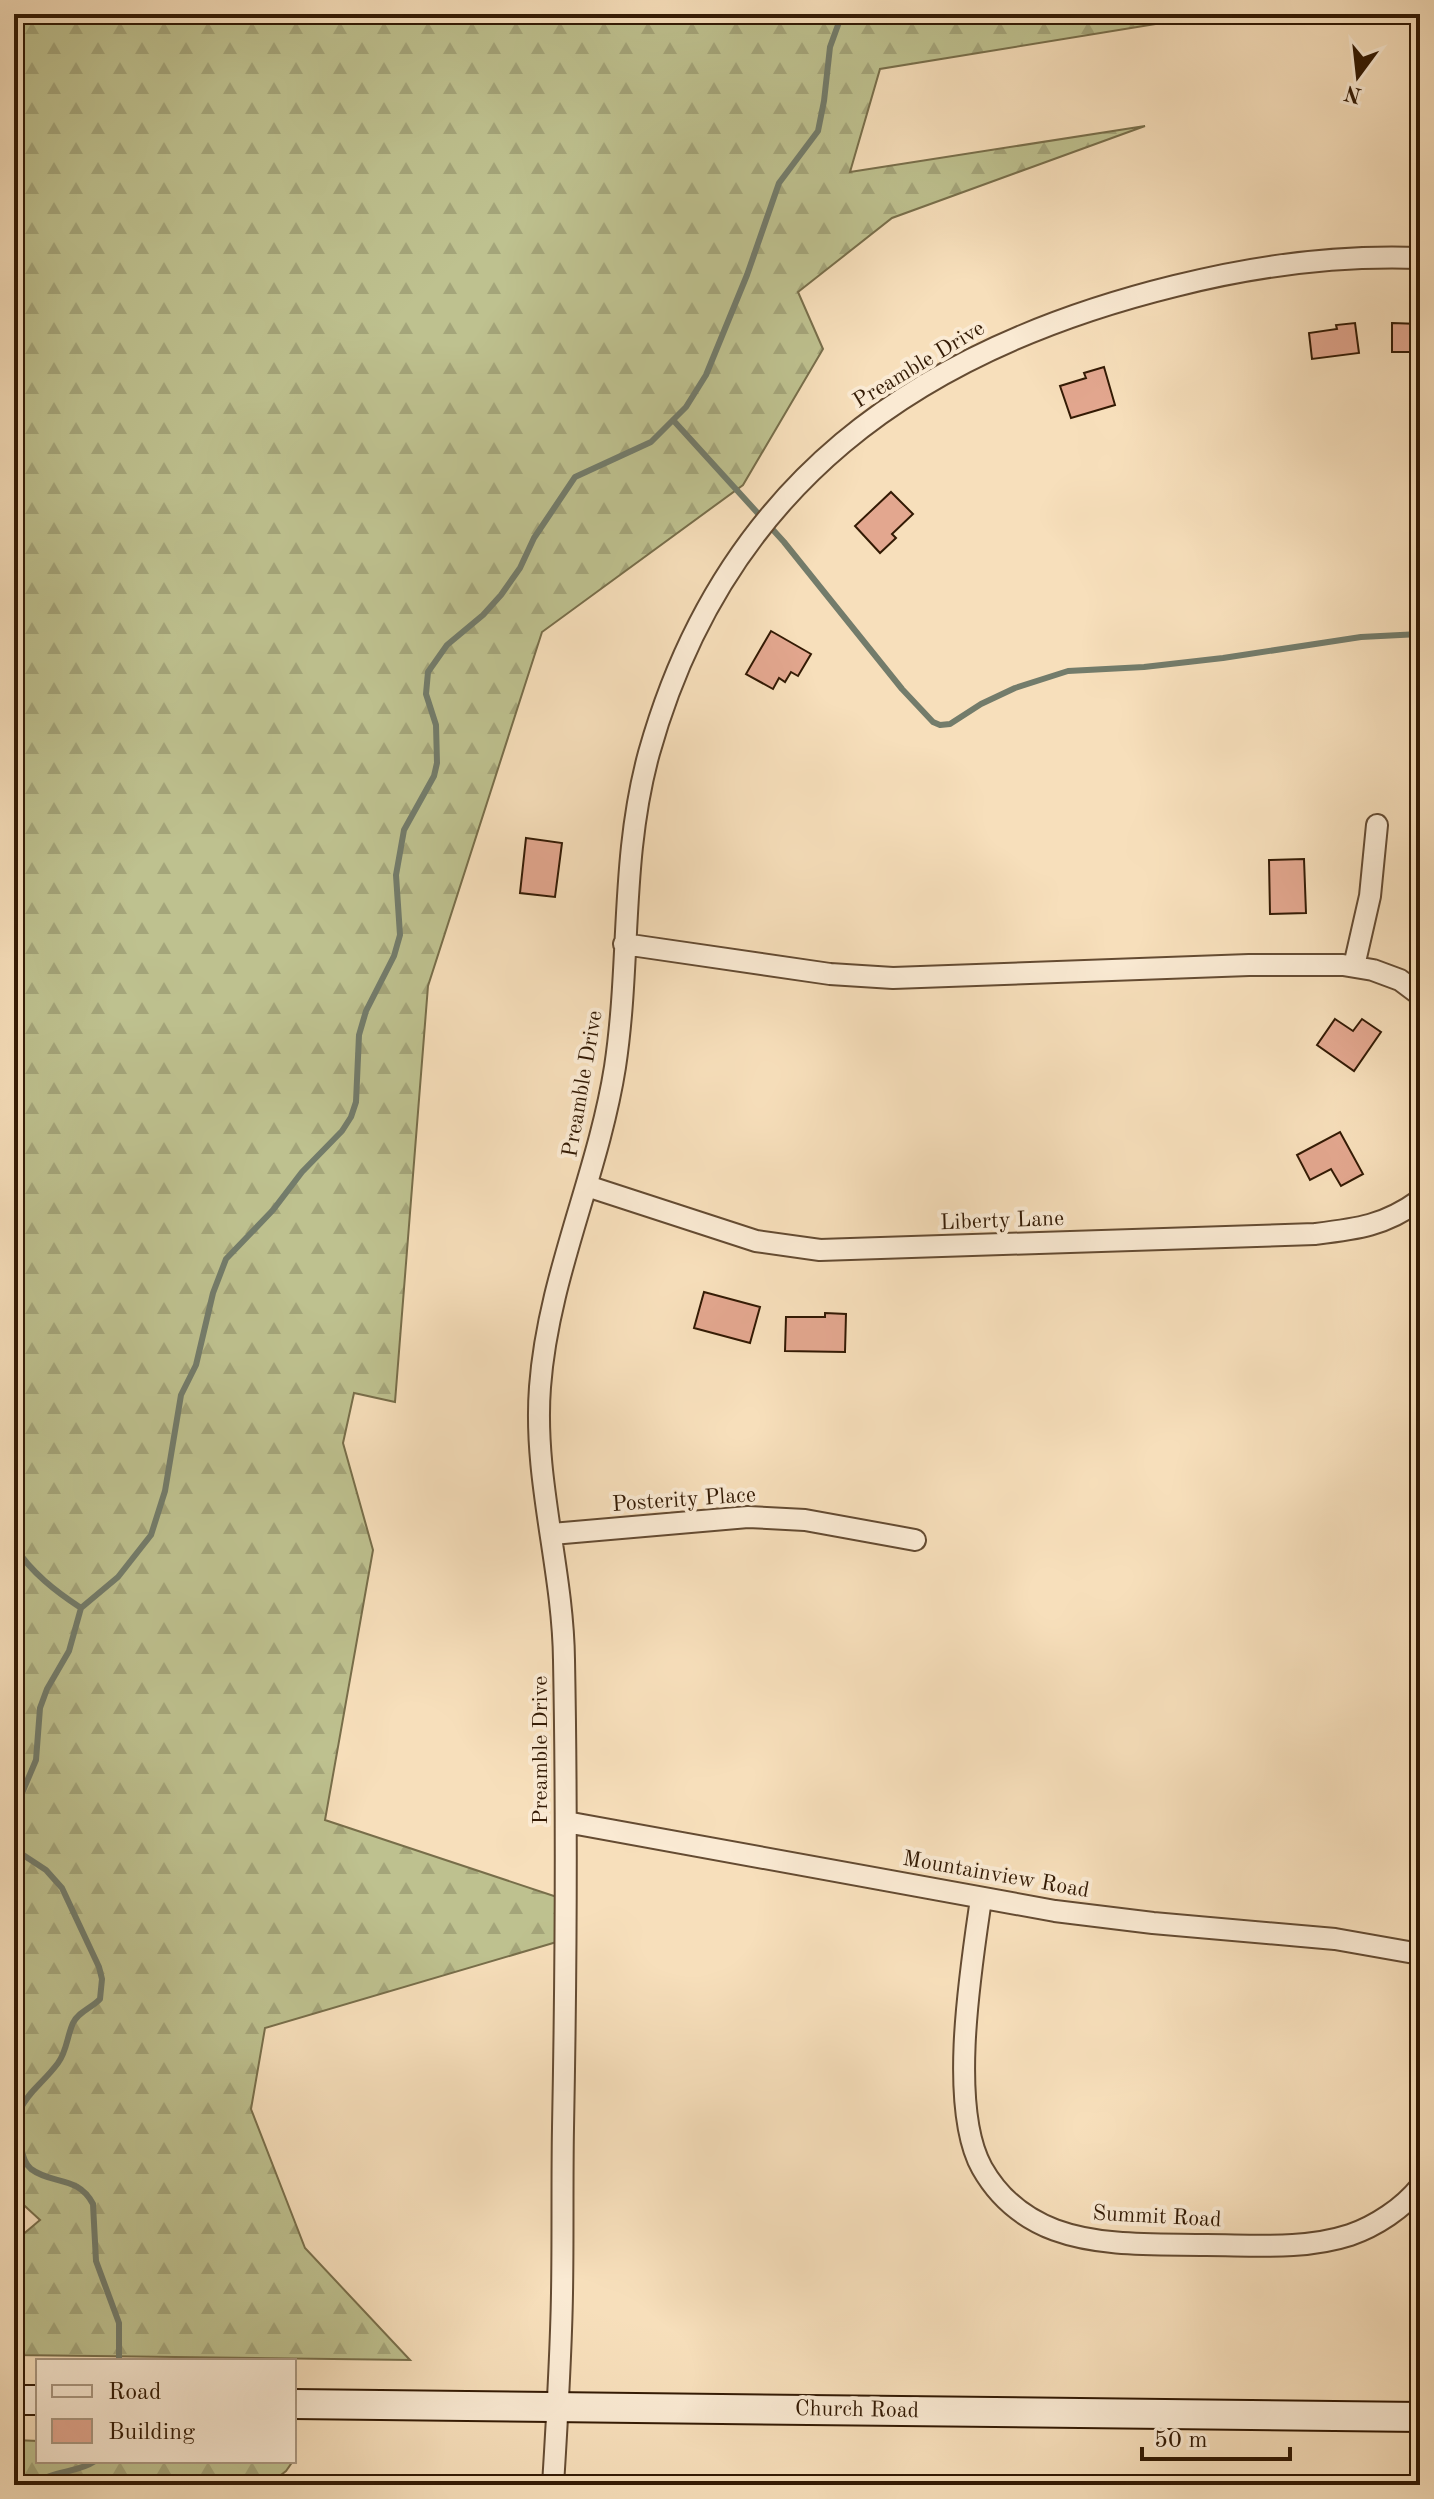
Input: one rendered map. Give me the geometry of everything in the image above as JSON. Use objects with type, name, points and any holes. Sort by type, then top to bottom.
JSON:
[{"type":"main road","points":[[14,2400],[36,2400]]},
{"type":"main road","name":"Church Road","points":[[296,2404],[1420,2417]]},
{"type":"street","name":"Preamble Drive","points":[[553,2485],[563,2283],[566,1822],[564,1640],[561,1591],[541,1464],[542,1359],[555,1295],[602,1134],[615,1065],[634,820],[650,749],[674,681],[705,615],[742,553],[786,497],[835,448],[889,406],[949,370],[1011,339],[1076,314],[1204,278],[1339,260],[1420,258]]},
{"type":"street","points":[[1354,966],[1370,896],[1377,825]]},
{"type":"street","points":[[624,944],[872,978],[985,977],[1249,965],[1354,966],[1400,980],[1420,995]]},
{"type":"street","name":"Liberty Lane","points":[[587,1186],[756,1241],[820,1250],[1315,1234],[1373,1226],[1399,1215],[1420,1200]]},
{"type":"street","name":"Posterity Place","points":[[552,1534],[748,1517],[805,1520],[915,1540]]},
{"type":"street","name":"Mountainview Road","points":[[566,1822],[981,1899],[1137,1922],[1335,1939],[1420,1954]]},
{"type":"street","name":"Summit Road","points":[[981,1899],[966,2020],[967,2124],[972,2147],[982,2168],[1012,2206],[1056,2230],[1083,2238],[1173,2245],[1300,2244],[1353,2234],[1396,2210],[1420,2187]]},
{"type":"green space","points":[[14,14],[1217,14],[880,69],[850,172],[1145,126],[892,218],[798,292],[823,349],[743,485],[542,632],[428,986],[395,1402],[354,1393],[343,1443],[373,1550],[325,1820],[560,1898],[560,1941],[265,2028],[251,2109],[305,2248],[410,2360],[14,2355],[14,2242],[40,2220],[14,2196]]},
{"type":"green space","points":[[14,2440],[36,2441],[36,2463],[292,2463],[268,2485],[14,2485]]},
{"type":"building","points":[[1355,323],[1359,353],[1312,359],[1309,333]]},
{"type":"building","points":[[1392,323],[1420,324],[1420,352],[1392,352]]},
{"type":"building","points":[[1104,367],[1115,405],[1071,418],[1060,386],[1086,378],[1084,373]]},
{"type":"building","points":[[891,492],[913,514],[892,534],[896,538],[880,553],[855,526]]},
{"type":"building","points":[[771,631],[811,654],[798,676],[791,672],[785,682],[779,678],[773,689],[746,674]]},
{"type":"building","points":[[526,838],[562,843],[555,897],[520,893]]},
{"type":"building","points":[[1304,859],[1306,913],[1270,914],[1269,860]]},
{"type":"building","points":[[1335,1019],[1353,1031],[1362,1019],[1381,1032],[1354,1071],[1317,1045]]},
{"type":"building","points":[[1340,1132],[1363,1174],[1341,1186],[1331,1169],[1310,1180],[1297,1155]]},
{"type":"building","points":[[704,1292],[760,1307],[750,1343],[694,1328]]},
{"type":"building","points":[[825,1313],[846,1314],[845,1352],[785,1351],[786,1317],[825,1317]]},
{"type":"waterway","points":[[14,1812],[36,1760],[40,1708],[69,1651],[81,1608],[118,1577],[151,1535],[165,1491],[181,1395],[196,1365],[213,1293],[226,1259],[273,1210],[351,1117],[356,1102],[359,1035],[366,1011],[394,956],[400,935],[396,875],[404,830],[434,776],[437,763],[436,725],[426,694],[428,672],[447,645],[483,615],[501,595],[575,477],[651,442],[686,407],[706,375],[747,275],[779,183],[818,131],[830,47],[842,14]]},
{"type":"waterway","points":[[673,420],[784,542],[902,689],[933,722],[940,725],[950,724],[981,704],[1015,688],[1068,671],[1144,667],[1361,637],[1420,634]]},
{"type":"waterway","points":[[14,1546],[44,1581],[81,1608]]},
{"type":"waterway","points":[[14,1849],[46,1870],[62,1888],[102,1979],[100,1999],[76,2019],[61,2058],[26,2099],[18,2119],[18,2132],[24,2159],[31,2169],[72,2184],[93,2204],[96,2261],[119,2323],[119,2359]]},
{"type":"waterway","points":[[35,2485],[48,2477],[92,2463]]}]
